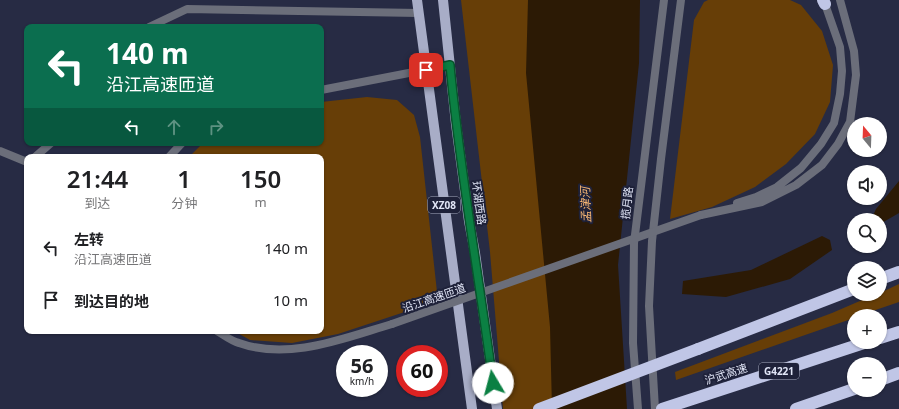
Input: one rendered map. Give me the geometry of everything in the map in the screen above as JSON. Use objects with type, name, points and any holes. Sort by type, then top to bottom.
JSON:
[{"type":"highway","points":[[887,276],[899,272]]},
{"type":"highway","points":[[539,409],[847,292]]},
{"type":"highway","points":[[887,336],[899,332]]},
{"type":"highway","name":"沪武高速","points":[[662,409],[847,349]]},
{"type":"highway","points":[[887,377],[899,373]]},
{"type":"highway","points":[[796,409],[847,391]]},
{"type":"main road","name":"XZ08","points":[[417,0],[472,409]]},
{"type":"main road","name":"环湖西路","points":[[443,0],[456,124],[497,409]]},
{"type":"street","name":"揽月路","points":[[638,409],[633,343],[634,243],[664,0]]},
{"type":"street","points":[[655,409],[649,306],[652,241],[681,0]]},
{"type":"street","name":"沿江高速匝道","points":[[701,216],[762,202],[796,185],[822,165],[838,144],[850,122],[856,75],[854,51],[840,0]]},
{"type":"street","name":"沿江高速匝道","points":[[222,334],[237,343],[256,348],[274,350],[296,349],[323,344],[392,324],[756,197],[777,187],[801,168],[821,144],[834,123],[840,94],[842,71],[840,47],[823,1]]},
{"type":"street","points":[[153,24],[187,9],[419,13]]},
{"type":"street","points":[[324,89],[450,65]]},
{"type":"street","points":[[38,154],[48,146]]},
{"type":"street","points":[[173,154],[179,146]]},
{"type":"street","points":[[0,151],[24,161]]},
{"type":"shaded area","points":[[461,0],[565,0],[586,391],[536,409],[503,409],[490,252]]},
{"type":"shaded area","points":[[708,0],[790,0],[801,5],[822,31],[833,65],[830,102],[815,134],[786,164],[755,187],[712,207],[670,219],[694,20],[704,2]]},
{"type":"shaded area","points":[[367,97],[397,100],[414,115],[420,137],[438,301],[338,334],[292,343],[250,340],[239,334],[324,334],[324,154],[192,154],[200,146],[324,146],[324,102]]},
{"type":"shaded area","points":[[899,284],[899,302],[878,309],[847,309],[847,320],[676,380],[675,372],[832,313],[860,301],[887,301],[887,290]]},
{"type":"water","name":"孟津河","points":[[528,0],[640,0],[639,63],[618,265],[627,409],[552,409],[550,327],[526,73]]},
{"type":"water","points":[[899,181],[899,213],[887,220],[887,213],[874,213],[879,205],[887,205],[887,196]]},
{"type":"water","points":[[822,236],[830,240],[832,250],[790,279],[726,297],[682,294],[683,281],[751,270]]},
{"type":"route","points":[[426,70],[450,65],[469,221],[475,253],[493,383]]}]
